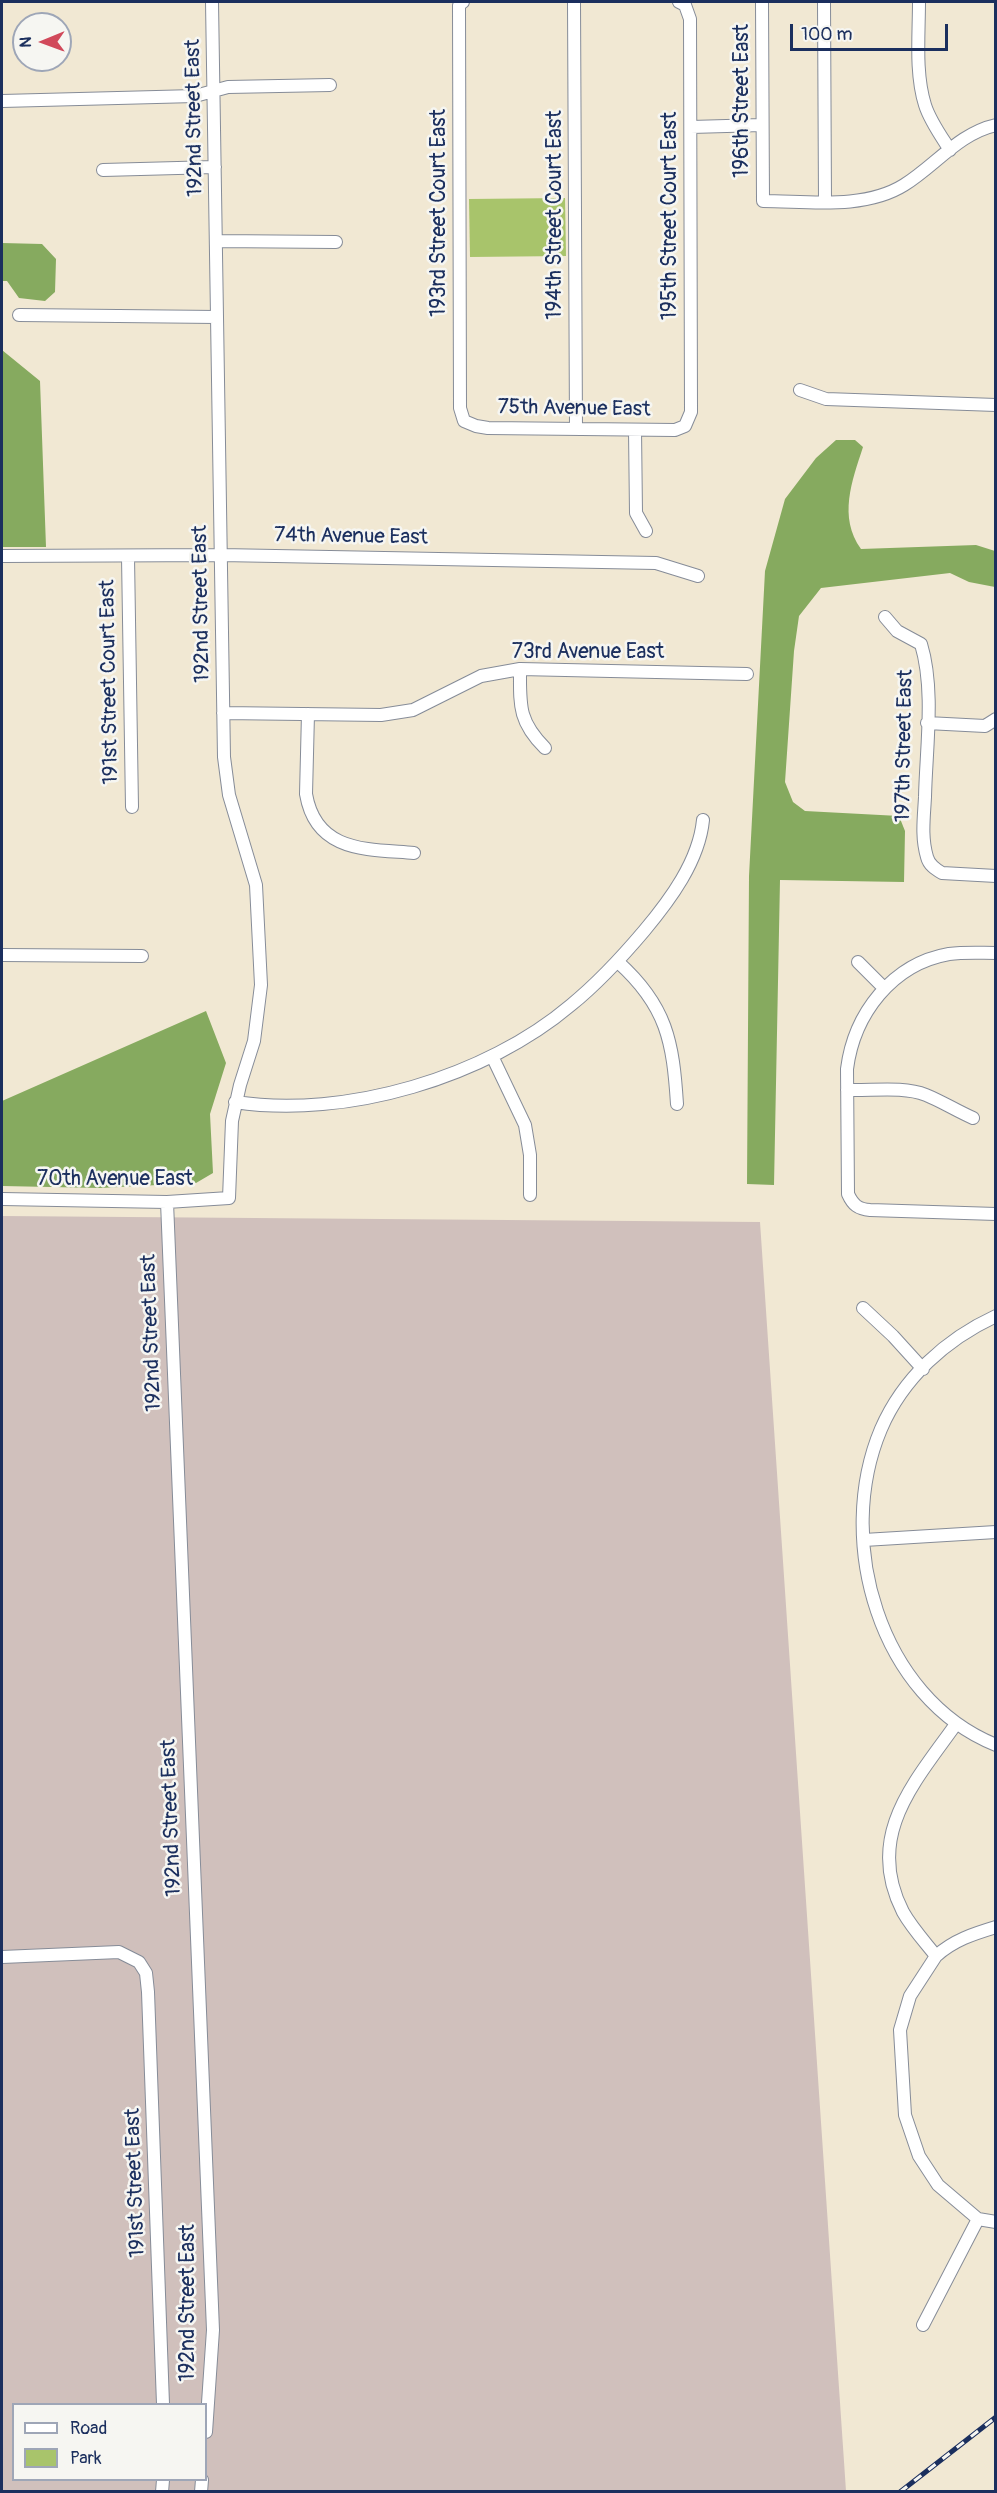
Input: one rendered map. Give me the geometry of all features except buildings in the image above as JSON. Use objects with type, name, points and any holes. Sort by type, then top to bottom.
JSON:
[{"type":"street","name":"192nd Street East","points":[[212,2],[224,757],[229,795],[253,870],[259,908],[261,986],[254,1041],[235,1102],[232,1121],[229,1198]]},
{"type":"street","name":"194th Street Court East","points":[[574,2],[576,429]]},
{"type":"street","name":"196th Street East","points":[[762,2],[763,201],[825,202]]},
{"type":"street","points":[[824,2],[825,202],[876,197],[902,187],[967,136],[996,125]]},
{"type":"street","points":[[919,2],[920,83],[925,105],[932,121],[950,150]]},
{"type":"street","name":"193rd Street Court East","points":[[461,3],[460,397],[464,421]]},
{"type":"street","name":"195th Street Court East","points":[[682,3],[690,19],[691,127],[691,412],[685,426]]},
{"type":"street","points":[[2,101],[195,96],[228,87],[330,85]]},
{"type":"street","points":[[691,127],[762,125]]},
{"type":"street","points":[[103,170],[215,167]]},
{"type":"street","points":[[216,241],[336,242]]},
{"type":"street","points":[[19,315],[217,317]]},
{"type":"street","points":[[800,390],[826,399],[996,405]]},
{"type":"street","name":"75th Avenue East","points":[[464,421],[488,428],[675,430],[685,426]]},
{"type":"street","points":[[635,430],[636,513],[646,531]]},
{"type":"street","name":"74th Avenue East","points":[[2,556],[221,555],[656,563],[698,576]]},
{"type":"street","name":"191st Street Court East","points":[[128,557],[132,807]]},
{"type":"street","name":"197th Street East","points":[[885,617],[897,631],[921,644],[927,670],[923,836],[927,858],[935,870],[942,873],[996,876]]},
{"type":"street","points":[[520,669],[520,707],[524,722],[531,734],[545,748]]},
{"type":"street","name":"73rd Avenue East","points":[[223,712],[397,713],[430,702],[481,676],[520,669],[747,674]]},
{"type":"street","points":[[308,714],[306,794],[319,826],[340,843],[359,848],[414,854]]},
{"type":"street","points":[[927,723],[985,726],[996,719]]},
{"type":"street","points":[[235,1102],[312,1104],[376,1096],[432,1081],[492,1056],[539,1029],[571,1006],[618,962],[660,912],[683,875],[701,839],[703,820]]},
{"type":"street","points":[[996,953],[967,952],[936,957],[912,967],[884,988],[863,1016],[849,1050],[847,1090],[848,1194],[853,1204],[861,1209],[870,1210],[996,1214]]},
{"type":"street","points":[[2,955],[142,956]]},
{"type":"street","points":[[618,962],[653,1001],[668,1033],[674,1056],[677,1104]]},
{"type":"street","points":[[858,962],[884,988]]},
{"type":"street","points":[[492,1056],[525,1125],[531,1155],[530,1195]]},
{"type":"street","points":[[847,1090],[915,1092],[973,1118]]},
{"type":"street","name":"70th Avenue East","points":[[2,1199],[167,1202],[229,1198]]},
{"type":"street","name":"192nd Street East","points":[[167,1202],[213,2330],[207,2417]]},
{"type":"street","points":[[863,1308],[893,1336],[922,1369]]},
{"type":"street","points":[[996,1316],[964,1332],[940,1351],[898,1398],[881,1429],[870,1461],[863,1515],[870,1586],[890,1644],[918,1689],[936,1708],[956,1724],[996,1745]]},
{"type":"street","points":[[864,1540],[996,1532]]},
{"type":"street","points":[[936,1956],[903,1912],[890,1868],[891,1838],[901,1804],[956,1724]]},
{"type":"street","points":[[996,1927],[956,1941],[936,1956],[910,1996],[900,2030],[905,2115],[919,2156],[938,2185],[978,2219],[996,2222]]},
{"type":"street","name":"191st Street East","points":[[2,1957],[119,1952],[139,1962],[146,1974],[163,2403]]},
{"type":"street","points":[[923,2325],[978,2219]]},
{"type":"shaded area","points":[[2,1216],[760,1222],[846,2491],[2,2492]]},
{"type":"green space","points":[[565,198],[566,256],[470,257],[469,199]]},
{"type":"green space","points":[[2,243],[42,244],[56,259],[55,292],[45,301],[19,298],[7,281],[2,281]]},
{"type":"green space","points":[[2,350],[40,381],[46,547],[2,547]]},
{"type":"green space","points":[[836,440],[855,440],[863,447],[849,499],[850,524],[861,549],[976,545],[995,551],[995,587],[969,582],[950,573],[821,588],[799,616],[794,651],[785,782],[793,802],[805,811],[899,816],[905,831],[904,882],[780,880],[774,1185],[747,1184],[749,876],[765,571],[785,499],[816,458]]},
{"type":"green space","points":[[206,1011],[226,1063],[210,1114],[213,1173],[196,1183],[100,1188],[2,1186],[2,1101]]},
{"type":"railway","points":[[900,2492],[996,2417]]}]
